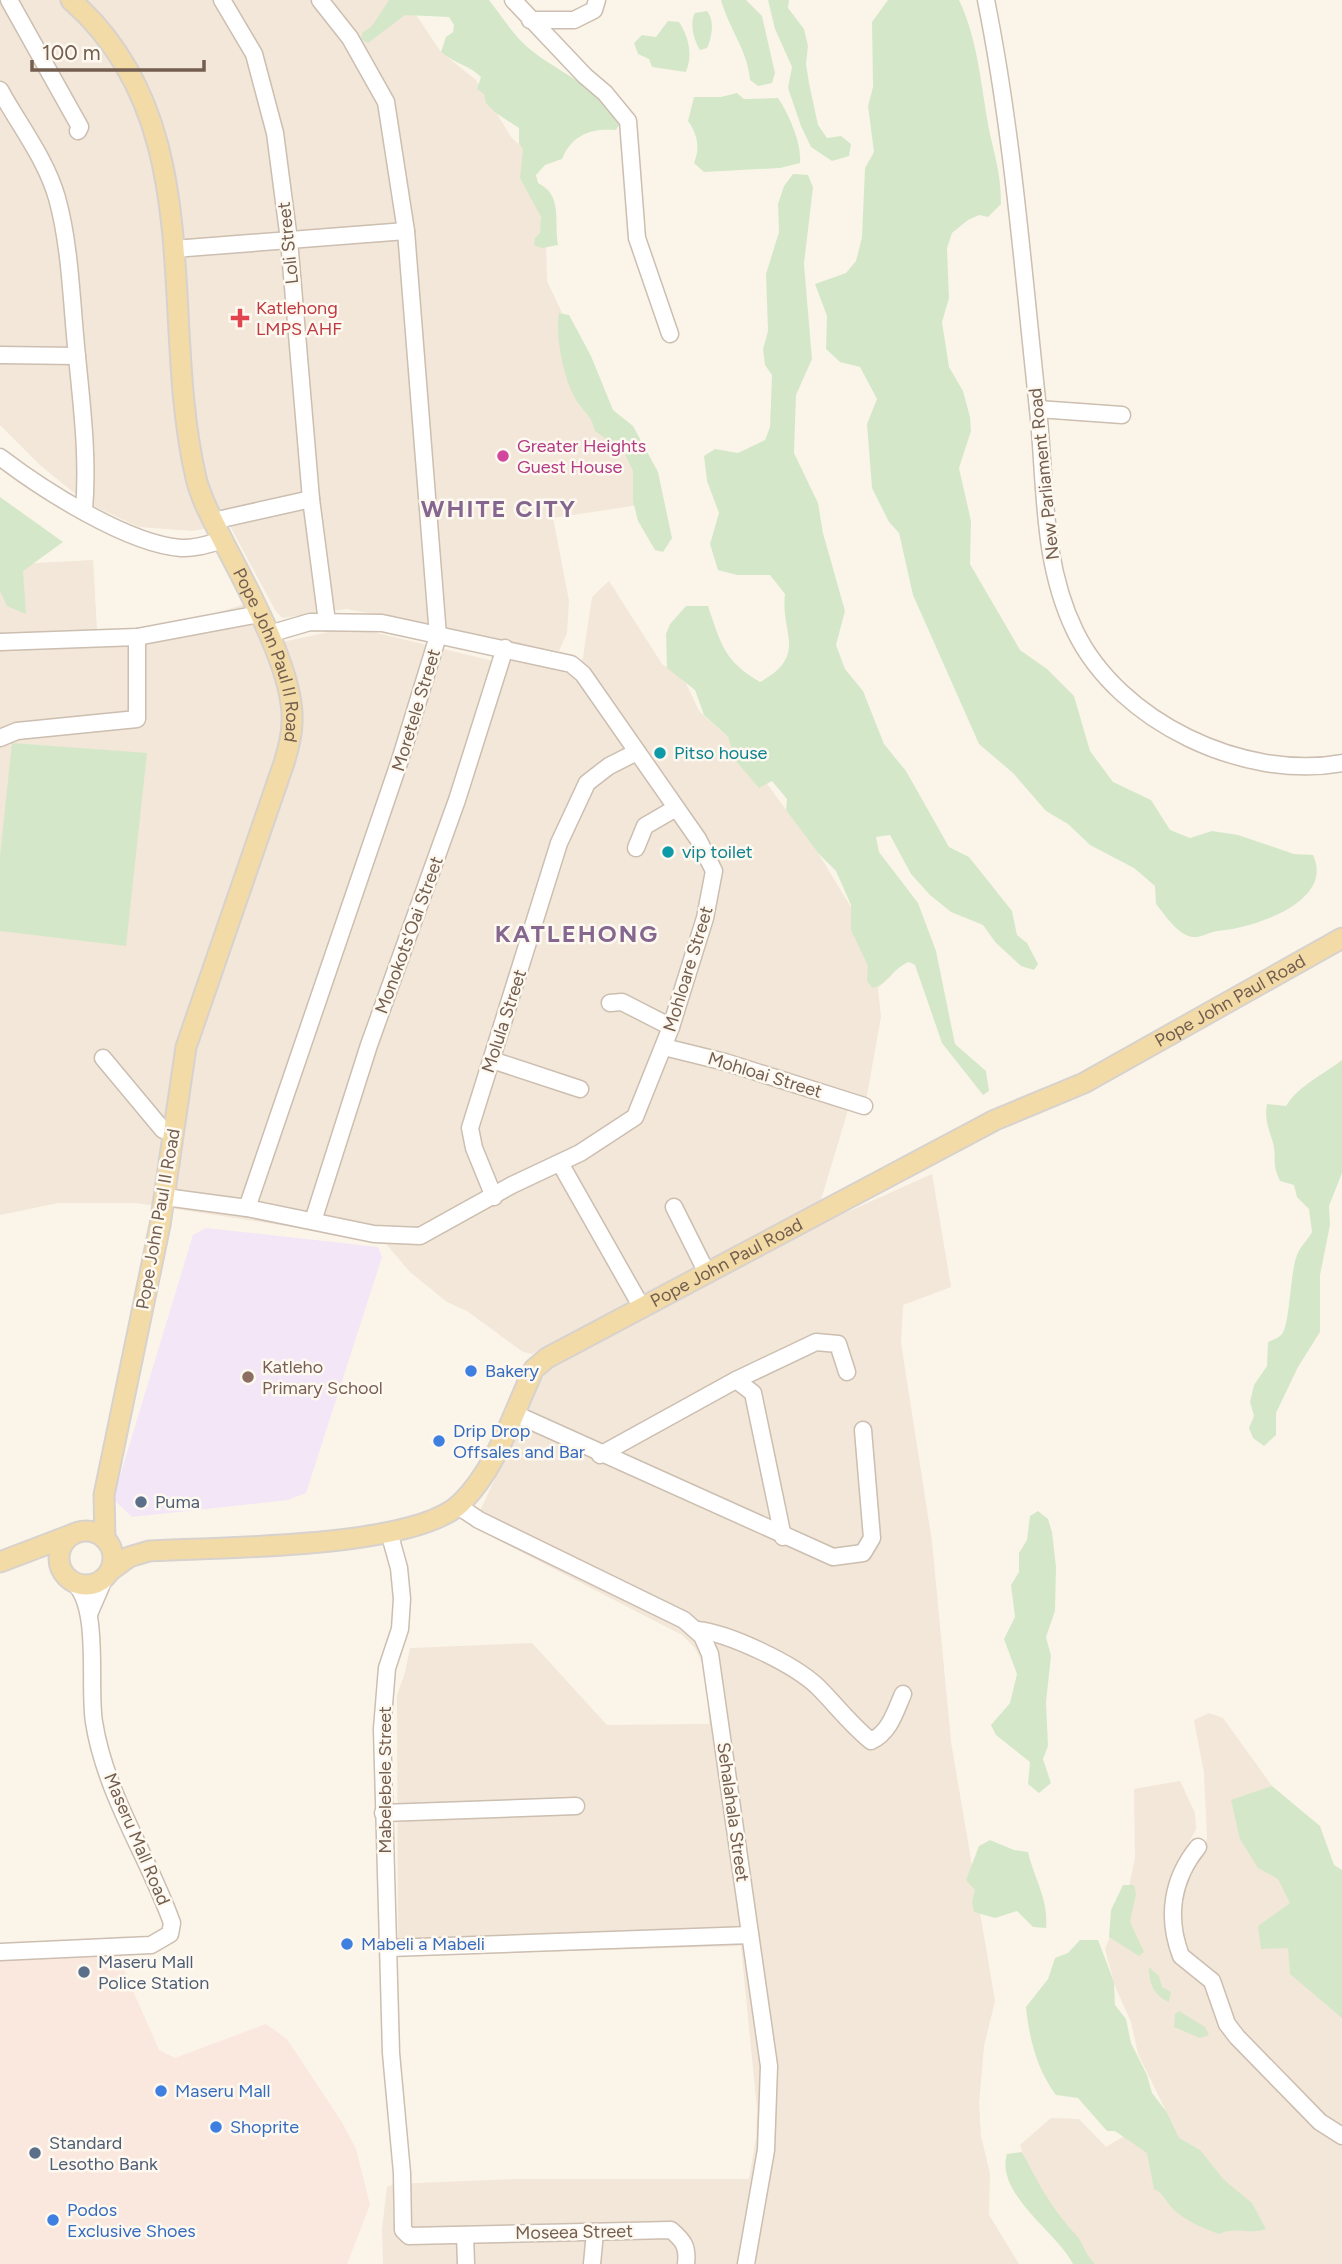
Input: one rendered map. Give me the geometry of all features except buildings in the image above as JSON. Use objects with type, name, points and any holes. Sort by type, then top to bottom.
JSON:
[{"type":"main road","name":"Pope John Paul II Road","points":[[71,0],[89,16],[135,77],[163,157],[174,249],[190,441],[196,478],[214,522],[269,634],[292,707],[291,738],[186,1047],[165,1197],[104,1495]]},
{"type":"main road","name":"Pope John Paul Road","points":[[107,1574],[129,1557],[149,1551],[327,1540],[389,1532],[421,1524],[458,1506],[488,1470],[534,1368],[641,1306],[995,1120],[1084,1083],[1342,938]]},
{"type":"main road","points":[[104,1495],[106,1540],[113,1559],[107,1574],[90,1585],[73,1582],[61,1570],[61,1546],[75,1533],[104,1495]]},
{"type":"main road","points":[[0,1563],[75,1533],[92,1532],[106,1540]]},
{"type":"main road","name":"Pope John Paul Road","points":[[106,1540],[149,1551]]},
{"type":"main road","points":[[0,1563],[59,1562]]},
{"type":"street","points":[[9,0],[80,127],[78,131]]},
{"type":"street","name":"Loli Street","points":[[222,0],[254,54],[275,133],[289,240],[311,499],[327,622]]},
{"type":"street","name":"Moretele Street","points":[[247,1208],[400,760],[438,636],[406,231],[386,102],[349,38],[320,0]]},
{"type":"street","points":[[513,0],[605,93],[628,121],[637,238],[670,334]]},
{"type":"street","points":[[530,20],[574,20],[594,9],[597,0]]},
{"type":"street","name":"New Parliament Road","points":[[986,0],[1005,111],[1053,568],[1075,631],[1121,693],[1167,727],[1224,751],[1288,766],[1342,763]]},
{"type":"street","points":[[0,90],[47,170],[57,198],[77,356],[87,464],[84,510]]},
{"type":"street","points":[[174,249],[406,231]]},
{"type":"street","points":[[0,355],[77,356]]},
{"type":"street","points":[[1038,409],[1122,415]]},
{"type":"street","points":[[0,457],[38,485],[144,538],[177,548],[223,540]]},
{"type":"street","points":[[214,522],[311,499]]},
{"type":"street","points":[[0,642],[137,638],[259,614]]},
{"type":"street","name":"Mohloare Street","points":[[165,1197],[247,1208],[391,1236],[420,1236],[560,1163],[635,1117],[671,1027],[705,918],[714,871],[698,839],[583,674],[571,664],[382,623],[310,622],[269,634]]},
{"type":"street","points":[[0,737],[17,731],[137,719],[137,638]]},
{"type":"street","name":"Monokots'Oai Street","points":[[313,1221],[369,1045],[457,800],[505,648]]},
{"type":"street","name":"Molula Street","points":[[494,1197],[474,1148],[470,1128],[559,843],[587,783],[609,766],[637,752]]},
{"type":"street","points":[[636,848],[645,827],[676,808]]},
{"type":"street","points":[[610,1003],[622,1002],[671,1027]]},
{"type":"street","name":"Mohloai Street","points":[[664,1047],[725,1062],[864,1107]]},
{"type":"street","points":[[103,1058],[163,1129],[174,1132]]},
{"type":"street","points":[[492,1060],[580,1089]]},
{"type":"street","points":[[560,1163],[641,1306]]},
{"type":"street","points":[[674,1207],[707,1273]]},
{"type":"street","points":[[600,1455],[736,1380],[825,1341],[838,1344],[846,1372]]},
{"type":"street","points":[[736,1380],[753,1392],[783,1536]]},
{"type":"street","points":[[513,1413],[600,1455],[832,1557],[863,1553],[870,1547],[872,1538],[863,1430]]},
{"type":"street","points":[[458,1506],[479,1520],[673,1614],[697,1630],[719,1633],[739,1642],[816,1685],[855,1728],[871,1741],[880,1737],[888,1727],[903,1694]]},
{"type":"street","name":"Mabelebele Street","points":[[389,1532],[399,1568],[402,1599],[400,1629],[387,1668],[384,1700],[383,1813],[390,1948],[391,2053],[402,2173],[403,2230],[409,2236],[465,2235]]},
{"type":"street","name":"Maseru Mall Road","points":[[89,1614],[107,1574]]},
{"type":"street","name":"Maseru Mall Road","points":[[0,1952],[150,1945],[170,1934],[172,1923],[169,1913],[101,1755],[93,1721],[89,1614],[84,1596],[73,1582]]},
{"type":"street","name":"Sehalahala Street","points":[[697,1630],[710,1654],[716,1681],[770,2098],[766,2150],[746,2264]]},
{"type":"street","points":[[383,1813],[576,1806]]},
{"type":"street","points":[[1198,1847],[1180,1871],[1175,1886],[1174,1910],[1181,1956],[1212,1981],[1227,2024],[1237,2037],[1320,2122],[1342,2136]]},
{"type":"street","points":[[390,1948],[750,1935]]},
{"type":"street","name":"Moseea Street","points":[[465,2235],[671,2230],[683,2240],[687,2249],[685,2264]]},
{"type":"street","points":[[592,2264],[595,2232]]},
{"type":"street","points":[[465,2235],[466,2264]]},
{"type":"shaded area","points":[[0,0],[406,0],[441,52],[476,80],[511,137],[524,149],[546,239],[547,281],[652,503],[553,518],[569,601],[567,633],[559,651],[347,609],[282,618],[275,610],[229,524],[192,531],[139,527],[87,503],[41,466],[0,425]]},
{"type":"shaded area","points":[[93,560],[97,630],[147,629],[190,621],[245,604],[264,646],[338,630],[369,631],[493,661],[515,659],[570,674],[583,658],[592,597],[609,581],[662,664],[684,679],[699,711],[743,751],[820,856],[892,975],[878,988],[881,1017],[864,1112],[848,1110],[820,1203],[532,1354],[523,1352],[467,1311],[447,1302],[410,1272],[387,1245],[352,1236],[136,1203],[58,1203],[0,1215],[0,565]]},
{"type":"shaded area","points":[[932,1174],[951,1287],[903,1305],[901,1343],[932,1542],[951,1742],[995,2001],[984,2046],[979,2103],[981,2136],[990,2174],[989,2215],[1019,2264],[383,2264],[382,2229],[387,2187],[394,2184],[517,2179],[749,2179],[756,2138],[757,2109],[741,1946],[398,1956],[397,1695],[410,1648],[532,1643],[607,1725],[709,1724],[707,1673],[695,1648],[682,1635],[469,1525],[481,1509],[534,1393],[553,1361],[798,1234]]},
{"type":"shaded area","name":"Katleho Primary School","points":[[206,1228],[378,1247],[382,1257],[306,1493],[288,1500],[132,1517],[113,1499],[193,1235]]},
{"type":"shaded area","points":[[1209,1713],[1223,1718],[1272,1786],[1238,1803],[1283,1877],[1342,2004],[1342,2131],[1247,2041],[1181,1944],[1179,1894],[1195,1870],[1207,1838],[1204,1773],[1194,1720]]},
{"type":"shaded area","points":[[1180,1781],[1195,1813],[1196,1829],[1173,1881],[1171,1931],[1204,1979],[1217,2009],[1342,2142],[1342,2264],[1091,2264],[1037,2193],[1020,2145],[1051,2118],[1079,2119],[1106,2147],[1166,2111],[1138,2054],[1131,2022],[1115,1986],[1105,1949],[1128,1891],[1135,1858],[1134,1789]]},
{"type":"shaded area","name":"Maseru Mall","points":[[127,1936],[120,1961],[159,2050],[175,2058],[266,2024],[287,2039],[343,2124],[356,2149],[370,2205],[347,2264],[0,2264],[0,1947]]},
{"type":"green space","points":[[389,0],[489,0],[523,43],[590,90],[612,112],[619,125],[616,130],[599,130],[584,134],[571,144],[562,159],[545,165],[536,175],[538,183],[546,188],[554,202],[558,245],[542,248],[534,245],[535,238],[540,233],[541,217],[520,178],[523,149],[519,144],[519,128],[486,103],[484,94],[477,89],[481,77],[441,52],[446,37],[453,32],[454,25],[449,17],[405,15],[368,43],[361,39],[362,33],[372,26]]},
{"type":"green space","points":[[721,0],[746,0],[762,16],[775,73],[772,83],[758,86],[750,80],[746,59]]},
{"type":"green space","points":[[768,0],[789,0],[788,8],[804,29],[808,46],[806,64],[818,125],[827,138],[841,136],[851,144],[849,156],[832,161],[811,147],[788,88],[792,67],[775,29]]},
{"type":"green space","points":[[888,0],[959,0],[975,49],[999,177],[1001,204],[988,217],[979,215],[952,233],[947,248],[949,298],[942,322],[949,367],[963,391],[970,417],[971,431],[959,468],[971,521],[970,564],[1020,650],[1047,669],[1074,696],[1090,751],[1113,782],[1151,800],[1170,830],[1190,838],[1212,831],[1238,835],[1294,854],[1313,855],[1317,872],[1312,886],[1302,899],[1270,918],[1199,937],[1187,935],[1172,923],[1156,904],[1155,886],[1134,868],[1090,845],[1068,824],[1046,811],[1013,773],[979,744],[913,595],[899,533],[889,522],[872,488],[867,424],[877,399],[860,367],[840,362],[826,349],[827,316],[815,284],[846,273],[856,261],[862,237],[865,168],[874,152],[868,106],[873,87],[872,22]]},
{"type":"green space","points":[[707,11],[712,24],[711,34],[707,48],[700,50],[694,37],[692,22],[695,13]]},
{"type":"green space","points":[[668,21],[679,22],[685,34],[689,46],[686,72],[652,67],[649,59],[638,54],[634,43],[642,35],[656,37]]},
{"type":"green space","points":[[737,93],[744,99],[778,98],[794,129],[800,163],[780,168],[704,172],[694,163],[697,142],[688,121],[694,97],[721,97]]},
{"type":"green space","points":[[793,174],[808,175],[813,187],[804,264],[812,359],[796,395],[794,453],[818,503],[823,533],[845,611],[836,645],[845,669],[863,691],[884,744],[906,771],[949,847],[969,857],[1012,911],[1017,935],[1027,943],[1038,964],[1034,970],[1021,966],[996,943],[983,925],[951,912],[930,895],[911,874],[890,835],[876,837],[879,852],[918,903],[936,951],[955,1044],[986,1071],[989,1091],[983,1095],[942,1043],[915,965],[909,962],[904,964],[883,983],[873,988],[867,981],[868,966],[851,930],[851,905],[836,871],[818,853],[786,810],[787,799],[772,781],[759,788],[736,761],[728,737],[704,715],[695,690],[667,668],[666,634],[670,624],[686,606],[708,606],[731,659],[760,682],[775,672],[788,653],[785,594],[770,575],[737,575],[718,570],[710,544],[719,513],[707,481],[704,456],[715,449],[738,453],[765,440],[770,427],[772,375],[765,365],[763,349],[768,331],[766,274],[779,232],[778,204],[784,186]]},
{"type":"green space","points":[[559,313],[569,315],[591,356],[613,410],[633,426],[658,472],[672,538],[663,552],[655,550],[638,521],[633,501],[633,471],[624,452],[595,431],[591,419],[569,385],[560,347]]},
{"type":"green space","points":[[0,497],[63,542],[23,571],[26,614],[7,606],[0,591]]},
{"type":"green space","points":[[12,743],[147,753],[126,946],[0,931],[0,856]]},
{"type":"green space","points":[[1342,1060],[1342,1173],[1329,1206],[1330,1225],[1320,1275],[1320,1332],[1298,1367],[1276,1413],[1276,1435],[1264,1446],[1253,1438],[1249,1428],[1254,1416],[1250,1402],[1254,1385],[1267,1366],[1268,1342],[1281,1335],[1285,1328],[1298,1252],[1312,1232],[1309,1209],[1297,1197],[1294,1185],[1280,1181],[1277,1175],[1267,1104],[1286,1106],[1304,1086]]},
{"type":"green space","points":[[1038,1511],[1048,1519],[1056,1567],[1055,1611],[1046,1637],[1051,1656],[1046,1702],[1048,1746],[1043,1759],[1051,1783],[1039,1793],[1028,1784],[1030,1762],[996,1735],[991,1725],[1010,1703],[1017,1674],[1004,1639],[1015,1617],[1011,1585],[1019,1572],[1019,1553],[1027,1540],[1030,1516]]},
{"type":"green space","points":[[1272,1786],[1320,1826],[1334,1865],[1342,1870],[1342,2018],[1290,1974],[1288,1948],[1261,1949],[1258,1926],[1290,1903],[1278,1879],[1258,1868],[1240,1839],[1231,1800]]},
{"type":"green space","points":[[990,1840],[1014,1850],[1028,1852],[1043,1899],[1046,1928],[1033,1927],[1017,1911],[995,1918],[974,1912],[972,1902],[975,1890],[966,1880],[979,1846]]},
{"type":"green space","points":[[1123,1885],[1134,1885],[1136,1894],[1130,1922],[1144,1952],[1139,1956],[1109,1937],[1111,1910]]},
{"type":"green space","points":[[1080,1940],[1098,1940],[1114,1982],[1115,2005],[1126,2019],[1131,2043],[1147,2075],[1152,2093],[1166,2111],[1179,2138],[1200,2150],[1224,2180],[1252,2203],[1266,2229],[1219,2234],[1183,2217],[1154,2189],[1147,2153],[1115,2131],[1107,2131],[1078,2098],[1056,2095],[1049,2085],[1035,2053],[1026,2007],[1048,1979],[1055,1958],[1068,1953]]},
{"type":"green space","points":[[1149,1967],[1159,1976],[1162,1987],[1171,1992],[1169,2002],[1153,1988]]},
{"type":"green space","points":[[1179,2011],[1205,2027],[1209,2035],[1200,2038],[1174,2027],[1175,2014]]},
{"type":"green space","points":[[1022,2152],[1060,2216],[1095,2264],[1073,2264],[1065,2251],[1018,2198],[1006,2169],[1007,2154]]},
{"type":"place","name":"Katlehong LMPS AHF","points":[[240,318]]},
{"type":"place","name":"Greater Heights Guest House","points":[[503,456]]},
{"type":"place","name":"Pitso house","points":[[660,753]]},
{"type":"place","name":"vip toilet","points":[[668,852]]},
{"type":"place","name":"Bakery","points":[[471,1371]]},
{"type":"place","name":"Katleho Primary School","points":[[248,1377]]},
{"type":"place","name":"Drip Drop Offsales and Bar","points":[[439,1441]]},
{"type":"place","name":"Puma","points":[[141,1502]]},
{"type":"place","name":"Mabeli a Mabeli","points":[[347,1944]]},
{"type":"place","name":"Maseru Mall Police Station","points":[[84,1972]]},
{"type":"place","name":"Maseru Mall","points":[[161,2091]]},
{"type":"place","name":"Shoprite","points":[[216,2127]]},
{"type":"place","name":"Standard Lesotho Bank","points":[[35,2153]]},
{"type":"place","name":"Podos Exclusive Shoes","points":[[53,2220]]},
{"type":"district","name":"WHITE CITY","points":[[499,509]]},
{"type":"district","name":"KATLEHONG","points":[[577,934]]}]
